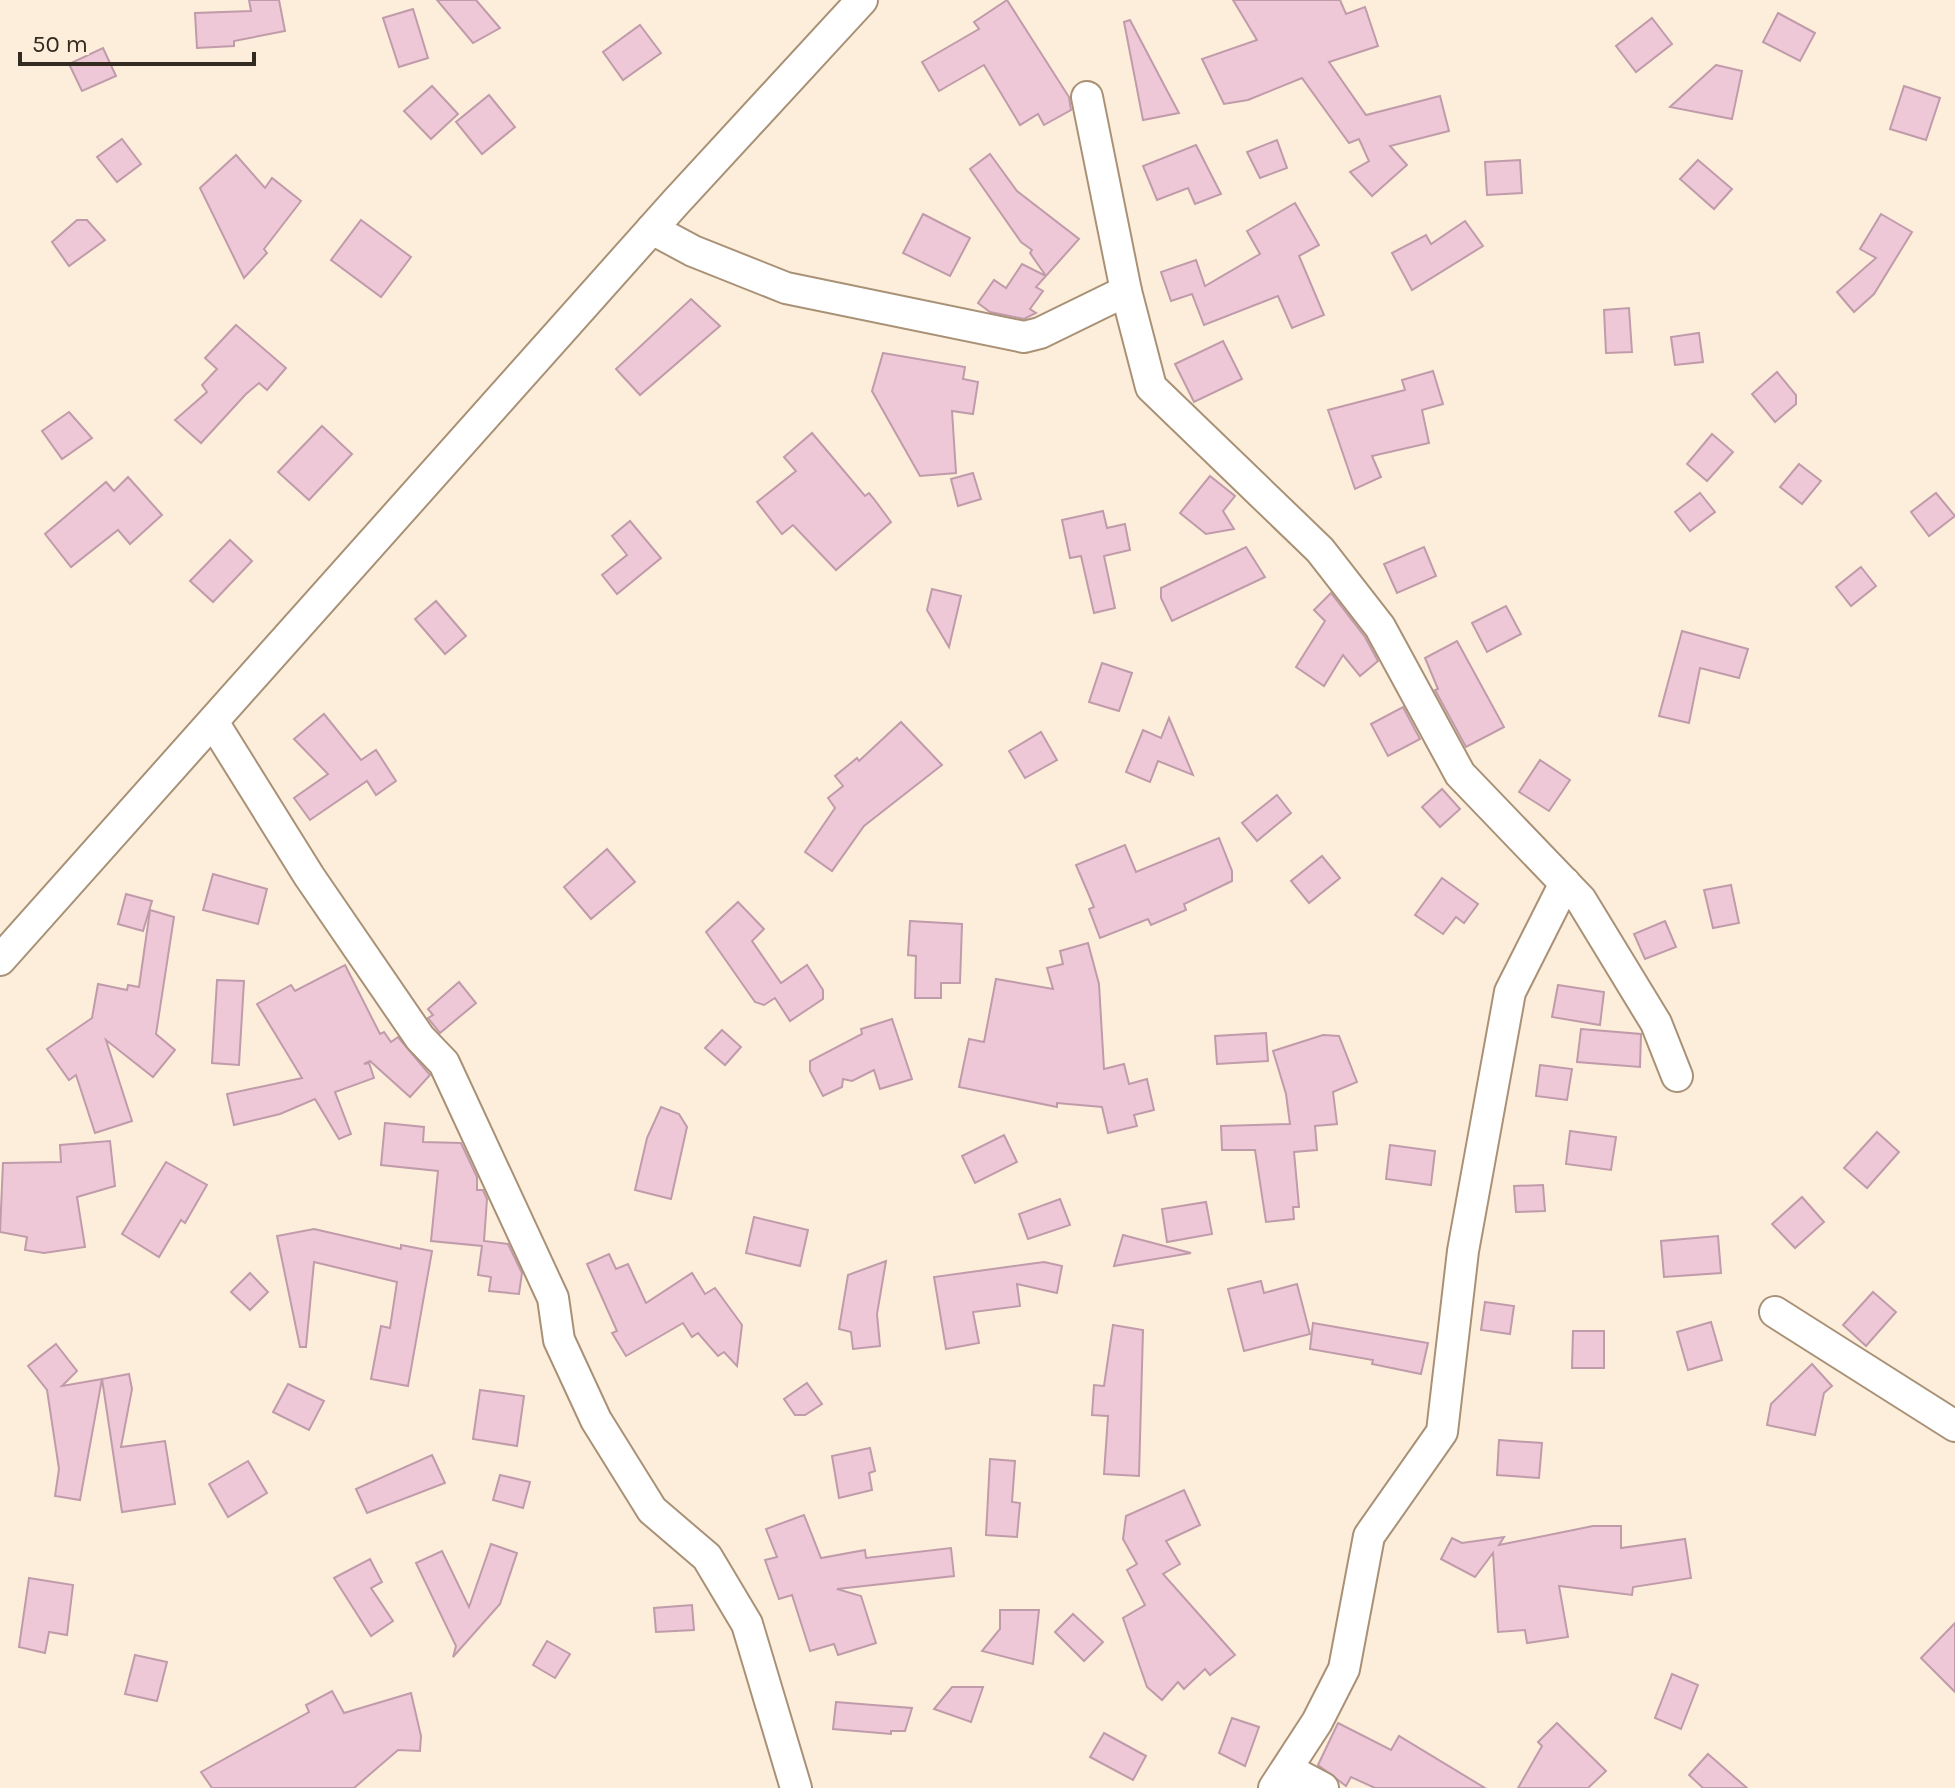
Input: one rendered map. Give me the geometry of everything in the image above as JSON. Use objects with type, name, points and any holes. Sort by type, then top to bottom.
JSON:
[{"type":"street","points":[[0,960],[652,229],[862,0]]},
{"type":"street","points":[[1087,97],[1126,291],[1151,387],[1320,550],[1380,627],[1460,774],[1581,900],[1656,1023],[1677,1076]]},
{"type":"street","points":[[652,229],[693,251],[786,288],[1024,337],[1040,333],[1126,291]]},
{"type":"street","points":[[213,722],[309,876],[420,1038],[444,1063],[553,1298],[559,1340],[596,1420],[652,1510],[707,1557],[747,1624],[796,1788]]},
{"type":"street","points":[[1323,1788],[1282,1779],[1344,1669],[1369,1536],[1442,1432],[1463,1251],[1510,992],[1565,883]]},
{"type":"street","points":[[1775,1312],[1955,1426]]},
{"type":"building","points":[[249,0],[279,0],[285,31],[234,41],[234,46],[197,48],[195,13],[251,11]]},
{"type":"building","points":[[437,0],[476,0],[500,28],[473,43]]},
{"type":"building","points":[[1007,0],[1069,97],[1071,110],[1044,125],[1038,114],[1020,125],[984,65],[939,91],[922,62],[979,29],[974,22]]},
{"type":"building","points":[[1233,0],[1340,0],[1346,14],[1365,7],[1378,46],[1329,62],[1366,115],[1440,96],[1449,131],[1390,146],[1407,165],[1372,196],[1350,172],[1369,161],[1359,139],[1349,143],[1302,78],[1248,100],[1224,104],[1202,59],[1257,40]]},
{"type":"building","points":[[413,9],[428,58],[399,67],[383,18]]},
{"type":"building","points":[[1778,13],[1815,33],[1800,61],[1763,42]]},
{"type":"building","points":[[1652,18],[1672,44],[1636,72],[1616,46]]},
{"type":"building","points":[[1130,20],[1179,113],[1143,120],[1124,22]]},
{"type":"building","points":[[640,25],[661,53],[623,80],[603,52]]},
{"type":"building","points":[[103,48],[116,76],[82,91],[69,64]]},
{"type":"building","points":[[1716,65],[1742,71],[1732,119],[1670,107]]},
{"type":"building","points":[[432,86],[458,114],[431,139],[404,111]]},
{"type":"building","points":[[1904,86],[1940,98],[1926,140],[1890,129]]},
{"type":"building","points":[[489,95],[515,127],[482,154],[456,122]]},
{"type":"building","points":[[122,139],[141,164],[117,182],[97,157]]},
{"type":"building","points":[[1277,140],[1287,168],[1260,178],[1247,152]]},
{"type":"building","points":[[1196,145],[1221,194],[1195,204],[1188,188],[1157,200],[1143,166]]},
{"type":"building","points":[[990,154],[1017,191],[1079,239],[1046,276],[1030,253],[1032,250],[1021,242],[970,169]]},
{"type":"building","points":[[236,155],[265,188],[272,178],[301,201],[264,249],[267,253],[244,278],[200,188]]},
{"type":"building","points":[[1520,160],[1522,193],[1487,195],[1485,162]]},
{"type":"building","points":[[1698,160],[1732,189],[1714,209],[1680,179]]},
{"type":"building","points":[[1295,203],[1319,245],[1299,256],[1324,315],[1292,328],[1278,296],[1204,325],[1192,294],[1171,301],[1161,272],[1196,260],[1205,286],[1260,254],[1247,231]]},
{"type":"building","points":[[923,214],[970,238],[950,276],[903,253]]},
{"type":"building","points":[[1881,214],[1912,232],[1874,294],[1854,312],[1837,292],[1876,258],[1860,249]]},
{"type":"building","points":[[77,220],[87,220],[105,240],[69,266],[52,242]]},
{"type":"building","points":[[361,220],[411,257],[381,297],[331,260]]},
{"type":"building","points":[[1465,221],[1483,246],[1412,290],[1392,253],[1426,235],[1431,244]]},
{"type":"building","points":[[1022,264],[1046,276],[1036,287],[1043,291],[1030,309],[1036,313],[1024,319],[990,312],[978,303],[994,280],[1006,288]]},
{"type":"building","points":[[691,299],[720,326],[640,395],[616,369]]},
{"type":"building","points":[[1629,308],[1632,352],[1606,353],[1604,310]]},
{"type":"building","points":[[236,325],[286,368],[267,390],[259,383],[246,394],[201,443],[175,420],[207,392],[202,385],[217,369],[205,358]]},
{"type":"building","points":[[1699,333],[1703,362],[1675,365],[1671,337]]},
{"type":"building","points":[[1223,341],[1242,379],[1194,402],[1175,364]]},
{"type":"building","points":[[883,353],[965,367],[963,379],[978,382],[973,414],[952,411],[956,473],[920,476],[872,391]]},
{"type":"building","points":[[1433,371],[1443,404],[1422,410],[1429,443],[1372,456],[1381,477],[1355,489],[1328,410],[1405,390],[1402,380]]},
{"type":"building","points":[[1777,372],[1796,395],[1796,404],[1775,422],[1752,394]]},
{"type":"building","points":[[69,412],[92,438],[62,459],[42,431]]},
{"type":"building","points":[[322,426],[352,454],[309,500],[278,472]]},
{"type":"building","points":[[812,433],[865,496],[869,493],[891,522],[836,570],[793,525],[782,534],[757,502],[796,471],[784,457]]},
{"type":"building","points":[[1712,434],[1733,452],[1707,481],[1687,464]]},
{"type":"building","points":[[1799,464],[1821,481],[1802,504],[1780,487]]},
{"type":"building","points":[[973,473],[981,499],[958,506],[951,479]]},
{"type":"building","points":[[1210,476],[1235,496],[1223,511],[1234,529],[1206,534],[1180,513]]},
{"type":"building","points":[[128,477],[162,515],[130,544],[118,530],[71,567],[45,534],[106,482],[114,491]]},
{"type":"building","points":[[1700,493],[1715,512],[1690,531],[1675,512]]},
{"type":"building","points":[[1936,493],[1955,516],[1929,536],[1911,512]]},
{"type":"building","points":[[1103,511],[1107,528],[1125,524],[1130,550],[1104,556],[1115,608],[1094,613],[1081,556],[1070,558],[1062,520]]},
{"type":"building","points":[[630,521],[661,558],[617,594],[602,575],[627,555],[612,536]]},
{"type":"building","points":[[230,540],[252,561],[213,602],[190,581]]},
{"type":"building","points":[[1246,547],[1265,577],[1172,621],[1161,598],[1161,588]]},
{"type":"building","points":[[1424,547],[1436,576],[1397,593],[1384,564]]},
{"type":"building","points":[[1861,567],[1876,586],[1851,606],[1836,587]]},
{"type":"building","points":[[932,589],[961,596],[949,647],[927,610]]},
{"type":"building","points":[[1331,593],[1365,637],[1378,661],[1360,676],[1343,655],[1324,686],[1296,667],[1325,621],[1314,610]]},
{"type":"building","points":[[436,601],[466,636],[445,654],[415,619]]},
{"type":"building","points":[[1506,606],[1521,634],[1487,652],[1472,623]]},
{"type":"building","points":[[1682,631],[1748,649],[1739,678],[1700,668],[1689,723],[1659,716]]},
{"type":"building","points":[[1457,641],[1504,727],[1466,747],[1435,690],[1438,689],[1425,658]]},
{"type":"building","points":[[1102,663],[1132,673],[1119,711],[1089,702]]},
{"type":"building","points":[[1403,707],[1420,739],[1388,756],[1371,724]]},
{"type":"building","points":[[324,714],[361,760],[376,750],[396,781],[376,795],[367,781],[310,820],[294,798],[328,774],[294,739]]},
{"type":"building","points":[[1169,718],[1193,775],[1158,761],[1150,782],[1126,772],[1143,730],[1161,738]]},
{"type":"building","points":[[901,722],[942,765],[864,826],[832,871],[805,852],[835,808],[828,798],[843,786],[835,776],[857,758],[859,761]]},
{"type":"building","points":[[1041,732],[1057,760],[1025,778],[1009,751]]},
{"type":"building","points":[[1540,760],[1570,780],[1549,811],[1519,792]]},
{"type":"building","points":[[1442,789],[1460,809],[1440,827],[1422,807]]},
{"type":"building","points":[[1277,795],[1291,813],[1257,841],[1242,823]]},
{"type":"building","points":[[1219,838],[1232,871],[1232,881],[1184,904],[1186,910],[1151,925],[1148,919],[1100,938],[1089,909],[1094,907],[1076,865],[1125,845],[1136,872]]},
{"type":"building","points":[[607,849],[635,882],[591,919],[564,887]]},
{"type":"building","points":[[1322,856],[1340,878],[1309,903],[1291,881]]},
{"type":"building","points":[[213,874],[267,889],[258,924],[203,910]]},
{"type":"building","points":[[1442,878],[1478,904],[1464,923],[1456,917],[1443,934],[1415,915]]},
{"type":"building","points":[[1731,885],[1739,923],[1713,928],[1704,890]]},
{"type":"building","points":[[126,894],[152,901],[143,931],[118,924]]},
{"type":"building","points":[[738,902],[764,929],[752,941],[781,983],[807,965],[823,990],[823,999],[790,1021],[775,998],[764,1005],[755,1002],[706,932]]},
{"type":"building","points":[[150,910],[174,917],[156,1034],[175,1050],[153,1077],[106,1040],[132,1121],[95,1133],[76,1075],[69,1080],[47,1049],[92,1018],[98,984],[127,990],[128,985],[139,987]]},
{"type":"building","points":[[910,921],[962,924],[960,983],[941,983],[941,998],[915,998],[916,956],[908,955]]},
{"type":"building","points":[[1665,921],[1676,947],[1645,959],[1634,934]]},
{"type":"building","points":[[1088,943],[1099,984],[1104,1069],[1124,1064],[1129,1084],[1147,1079],[1154,1110],[1134,1115],[1137,1126],[1108,1133],[1102,1107],[1057,1103],[1057,1107],[959,1087],[969,1039],[984,1042],[996,979],[1053,989],[1047,968],[1063,964],[1060,951]]},
{"type":"building","points":[[345,965],[380,1034],[384,1032],[391,1042],[398,1037],[430,1075],[410,1097],[370,1061],[364,1064],[369,1063],[374,1078],[335,1092],[351,1134],[339,1139],[315,1099],[280,1114],[234,1125],[227,1094],[302,1078],[257,1004],[291,985],[295,991]]},
{"type":"building","points":[[217,980],[244,981],[239,1065],[212,1063]]},
{"type":"building","points":[[459,982],[476,1003],[440,1033],[428,1018],[433,1015],[428,1009]]},
{"type":"building","points":[[1558,985],[1604,992],[1600,1025],[1552,1017]]},
{"type":"building","points":[[892,1019],[912,1079],[880,1089],[874,1070],[852,1081],[843,1079],[842,1087],[823,1096],[810,1071],[810,1061],[862,1034],[861,1029]]},
{"type":"building","points":[[1581,1029],[1641,1034],[1640,1067],[1577,1062]]},
{"type":"building","points":[[722,1030],[741,1047],[725,1065],[705,1048]]},
{"type":"building","points":[[1266,1033],[1268,1061],[1217,1064],[1215,1036]]},
{"type":"building","points":[[1323,1035],[1339,1036],[1357,1082],[1333,1092],[1337,1124],[1315,1126],[1317,1150],[1294,1152],[1299,1207],[1293,1207],[1294,1219],[1266,1222],[1255,1150],[1222,1150],[1221,1126],[1290,1124],[1286,1094],[1273,1051]]},
{"type":"building","points":[[1540,1065],[1572,1069],[1567,1100],[1536,1096]]},
{"type":"building","points":[[661,1107],[679,1114],[687,1127],[671,1199],[635,1190],[647,1138]]},
{"type":"building","points":[[385,1123],[424,1127],[423,1142],[461,1143],[477,1177],[477,1190],[483,1190],[487,1199],[484,1241],[508,1244],[522,1273],[519,1294],[489,1291],[491,1277],[478,1275],[482,1246],[431,1241],[438,1171],[381,1165]]},
{"type":"building","points":[[1570,1131],[1616,1137],[1611,1170],[1566,1164]]},
{"type":"building","points":[[1877,1132],[1899,1152],[1867,1188],[1844,1168]]},
{"type":"building","points":[[1004,1135],[1017,1162],[975,1183],[962,1156]]},
{"type":"building","points":[[110,1141],[115,1186],[77,1197],[85,1247],[44,1253],[25,1250],[27,1237],[0,1232],[3,1163],[61,1162],[60,1145]]},
{"type":"building","points":[[1390,1145],[1435,1151],[1431,1185],[1386,1179]]},
{"type":"building","points":[[166,1162],[207,1185],[185,1223],[181,1220],[159,1257],[122,1234]]},
{"type":"building","points":[[1543,1185],[1545,1211],[1516,1212],[1514,1186]]},
{"type":"building","points":[[1802,1197],[1824,1222],[1795,1248],[1772,1224]]},
{"type":"building","points":[[1060,1199],[1070,1225],[1028,1239],[1019,1214]]},
{"type":"building","points":[[1206,1202],[1212,1234],[1167,1242],[1162,1209]]},
{"type":"building","points":[[754,1217],[808,1230],[800,1266],[746,1253]]},
{"type":"building","points":[[314,1229],[401,1249],[401,1245],[432,1251],[408,1386],[371,1379],[381,1326],[390,1328],[397,1282],[314,1262],[306,1347],[300,1347],[277,1236]]},
{"type":"building","points":[[1123,1235],[1191,1253],[1114,1266]]},
{"type":"building","points":[[1718,1236],[1721,1273],[1664,1277],[1661,1241]]},
{"type":"building","points":[[609,1254],[616,1269],[628,1264],[646,1303],[692,1273],[705,1294],[715,1288],[742,1325],[737,1366],[724,1352],[718,1356],[698,1333],[692,1337],[683,1323],[626,1356],[612,1333],[617,1331],[587,1264]]},
{"type":"building","points":[[886,1261],[877,1314],[880,1346],[853,1349],[851,1332],[839,1329],[848,1275]]},
{"type":"building","points":[[1044,1262],[1062,1266],[1057,1293],[1017,1284],[1020,1306],[973,1312],[979,1343],[946,1349],[934,1277]]},
{"type":"building","points":[[250,1273],[268,1292],[250,1310],[231,1292]]},
{"type":"building","points":[[1261,1281],[1264,1293],[1297,1284],[1310,1334],[1244,1351],[1228,1289]]},
{"type":"building","points":[[1873,1292],[1896,1312],[1866,1346],[1843,1325]]},
{"type":"building","points":[[1485,1302],[1514,1306],[1510,1334],[1481,1330]]},
{"type":"building","points":[[1711,1322],[1722,1360],[1688,1370],[1677,1332]]},
{"type":"building","points":[[1313,1323],[1428,1343],[1421,1374],[1372,1364],[1373,1360],[1310,1349]]},
{"type":"building","points":[[1113,1325],[1143,1330],[1139,1476],[1104,1474],[1108,1416],[1092,1415],[1094,1385],[1104,1386]]},
{"type":"building","points":[[1573,1331],[1604,1331],[1604,1368],[1572,1368]]},
{"type":"building","points":[[56,1344],[77,1371],[62,1386],[102,1379],[80,1500],[55,1496],[59,1469],[47,1390],[28,1366]]},
{"type":"building","points":[[1812,1364],[1832,1386],[1824,1393],[1815,1435],[1767,1425],[1771,1404]]},
{"type":"building","points":[[129,1374],[132,1389],[121,1447],[165,1441],[175,1504],[122,1512],[102,1379]]},
{"type":"building","points":[[807,1383],[822,1404],[805,1415],[795,1415],[784,1399]]},
{"type":"building","points":[[288,1384],[324,1401],[309,1430],[273,1412]]},
{"type":"building","points":[[480,1390],[524,1396],[517,1446],[473,1439]]},
{"type":"building","points":[[1499,1440],[1542,1443],[1539,1478],[1497,1475]]},
{"type":"building","points":[[870,1448],[875,1471],[869,1473],[872,1490],[839,1498],[832,1456]]},
{"type":"building","points":[[432,1455],[445,1483],[367,1513],[356,1489]]},
{"type":"building","points":[[990,1459],[1015,1461],[1012,1502],[1020,1503],[1017,1537],[986,1535]]},
{"type":"building","points":[[248,1461],[267,1493],[228,1517],[209,1484]]},
{"type":"building","points":[[500,1475],[530,1482],[523,1508],[493,1500]]},
{"type":"building","points":[[1184,1490],[1200,1525],[1166,1541],[1180,1564],[1163,1574],[1235,1655],[1210,1675],[1205,1669],[1184,1689],[1178,1682],[1162,1700],[1147,1687],[1123,1618],[1145,1605],[1127,1570],[1137,1564],[1123,1539],[1126,1516]]},
{"type":"building","points":[[804,1515],[821,1558],[865,1550],[866,1558],[951,1548],[954,1576],[837,1589],[861,1596],[876,1643],[838,1655],[834,1644],[810,1651],[792,1595],[779,1599],[765,1560],[777,1557],[766,1529]]},
{"type":"building","points":[[1593,1526],[1621,1526],[1621,1548],[1685,1539],[1691,1578],[1633,1587],[1632,1595],[1559,1586],[1568,1637],[1527,1643],[1525,1630],[1498,1632],[1493,1553],[1475,1577],[1441,1559],[1452,1538],[1462,1543],[1504,1537],[1499,1545]]},
{"type":"building","points":[[491,1544],[517,1553],[500,1604],[453,1657],[456,1646],[416,1563],[442,1551],[469,1607]]},
{"type":"building","points":[[370,1559],[382,1582],[371,1588],[393,1621],[371,1636],[334,1578]]},
{"type":"building","points":[[29,1578],[73,1585],[67,1635],[49,1632],[45,1653],[19,1647]]},
{"type":"building","points":[[692,1605],[694,1630],[656,1632],[654,1608]]},
{"type":"building","points":[[1000,1610],[1039,1610],[1033,1664],[982,1651],[1000,1629]]},
{"type":"building","points":[[1073,1614],[1103,1642],[1084,1661],[1055,1632]]},
{"type":"building","points":[[1955,1623],[1955,1692],[1921,1658]]},
{"type":"building","points":[[547,1641],[570,1654],[555,1678],[533,1665]]},
{"type":"building","points":[[135,1655],[167,1662],[157,1701],[125,1694]]},
{"type":"building","points":[[1672,1674],[1698,1685],[1681,1729],[1655,1718]]},
{"type":"building","points":[[952,1687],[983,1687],[971,1722],[934,1709]]},
{"type":"building","points":[[332,1691],[344,1713],[411,1693],[421,1736],[420,1751],[398,1750],[354,1788],[212,1788],[201,1772],[309,1712],[306,1705]]},
{"type":"building","points":[[836,1702],[912,1708],[905,1731],[891,1731],[891,1734],[833,1729]]},
{"type":"building","points":[[1232,1718],[1259,1727],[1245,1766],[1219,1753]]},
{"type":"building","points":[[1338,1723],[1391,1750],[1399,1736],[1485,1788],[1375,1788],[1351,1777],[1346,1786],[1318,1765]]},
{"type":"building","points":[[1557,1723],[1606,1771],[1588,1788],[1518,1788],[1542,1746],[1538,1742]]},
{"type":"building","points":[[1104,1733],[1146,1756],[1133,1780],[1090,1757]]},
{"type":"building","points":[[1708,1754],[1747,1788],[1703,1788],[1689,1775]]}]
